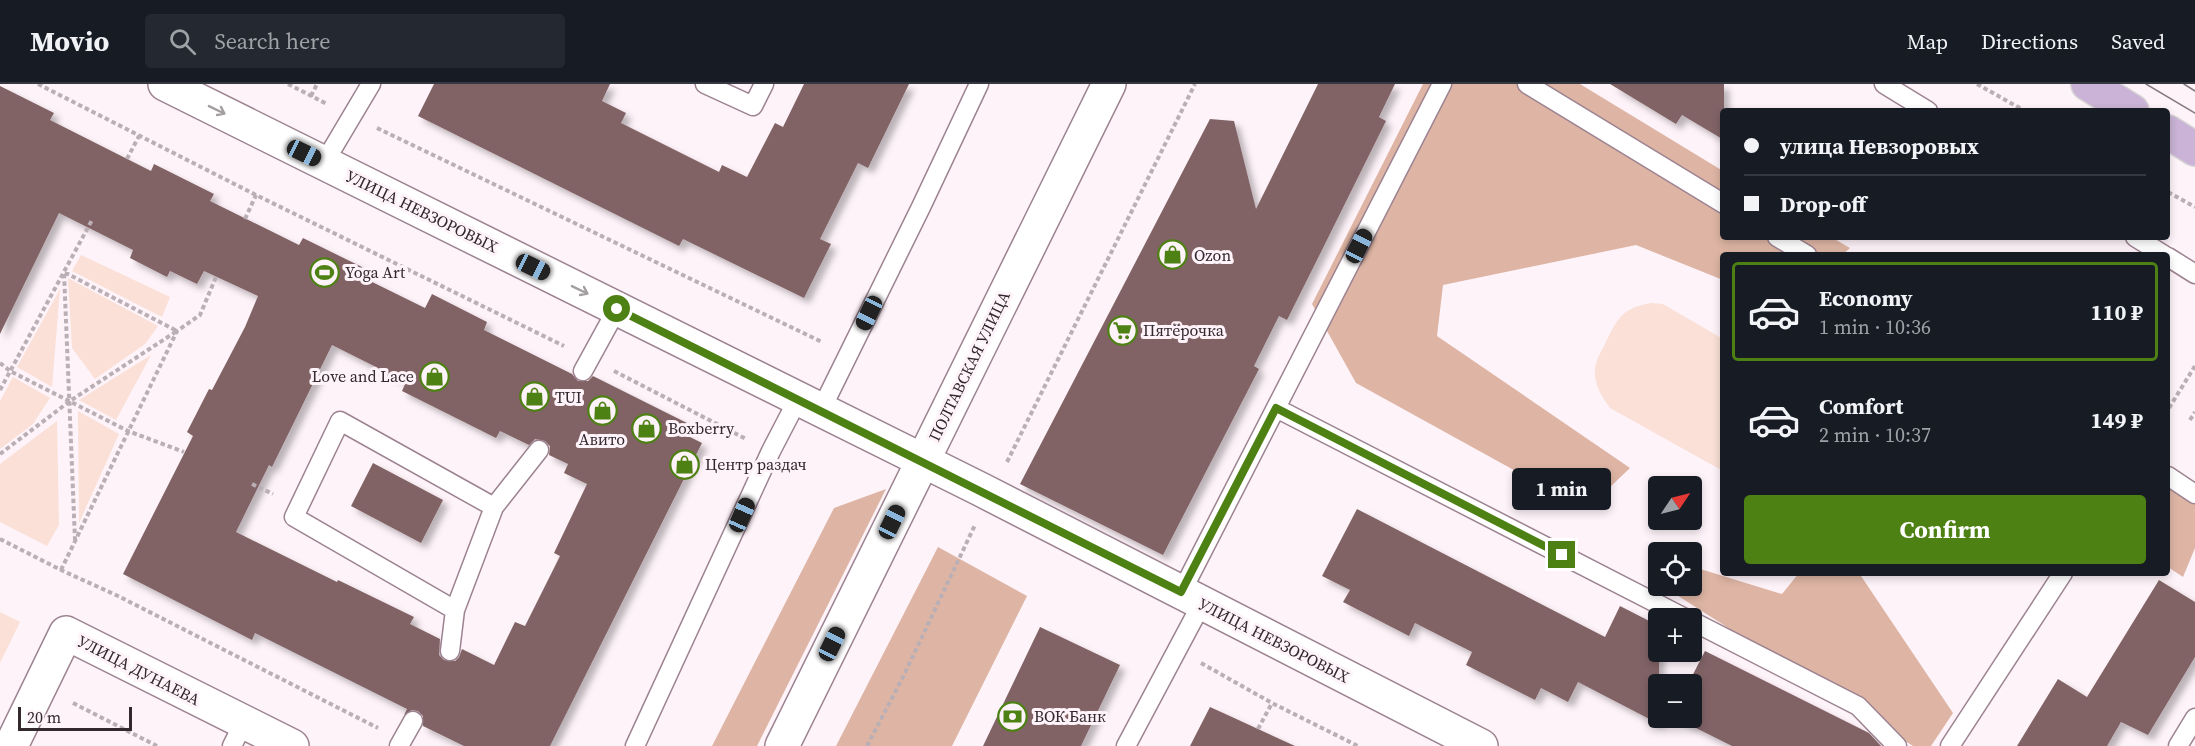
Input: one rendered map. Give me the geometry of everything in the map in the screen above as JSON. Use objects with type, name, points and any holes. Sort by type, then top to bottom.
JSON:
[{"type":"main road","points":[[2088,84],[2127,108]]},
{"type":"main road","points":[[2170,133],[2195,149]]},
{"type":"street","name":"УЛИЦА НЕВЗОРОВЫХ","points":[[165,84],[810,404],[1481,746]]},
{"type":"street","name":"ПОЛТАВСКАЯ УЛИЦА","points":[[782,746],[1109,84]]},
{"type":"street","name":"УЛИЦА ДУНАЕВА","points":[[11,746],[66,633],[238,734],[292,746]]},
{"type":"lane","points":[[324,163],[371,84]]},
{"type":"lane","points":[[705,84],[753,106],[764,84]]},
{"type":"lane","points":[[635,746],[771,452],[848,355],[979,84]]},
{"type":"lane","points":[[1126,746],[1177,650],[1192,598],[1276,408],[1442,84]]},
{"type":"lane","points":[[1527,84],[1720,202]]},
{"type":"lane","points":[[1884,84],[1923,108]]},
{"type":"lane","points":[[1782,240],[1802,252]]},
{"type":"lane","points":[[2140,240],[2159,252]]},
{"type":"lane","points":[[2170,258],[2195,274]]},
{"type":"lane","points":[[587,365],[617,309]]},
{"type":"lane","points":[[1276,408],[1666,608]]},
{"type":"lane","points":[[455,610],[294,517],[340,421],[494,507]]},
{"type":"lane","points":[[450,651],[455,610],[494,507],[539,450]]},
{"type":"lane","points":[[2170,478],[2195,494]]},
{"type":"lane","points":[[1950,746],[2061,576]]},
{"type":"lane","points":[[1702,626],[1858,706],[1897,746]]},
{"type":"lane","points":[[2178,746],[2195,718]]},
{"type":"lane","points":[[401,743],[413,721]]},
{"type":"path","points":[[38,84],[587,365],[771,452]]},
{"type":"path","points":[[288,84],[848,355]]},
{"type":"path","points":[[311,96],[317,84]]},
{"type":"path","points":[[867,746],[1195,84]]},
{"type":"path","points":[[1977,84],[2020,108]]},
{"type":"path","points":[[127,159],[139,136]]},
{"type":"path","points":[[2170,193],[2195,207]]},
{"type":"path","points":[[245,219],[256,195]]},
{"type":"path","points":[[0,390],[92,220]]},
{"type":"path","points":[[64,272],[177,331]]},
{"type":"path","points":[[64,272],[75,540]]},
{"type":"path","points":[[0,453],[70,401],[200,315],[216,277]]},
{"type":"path","points":[[61,570],[177,331]]},
{"type":"path","points":[[0,363],[10,371],[128,431],[184,452]]},
{"type":"path","points":[[2170,406],[2195,366]]},
{"type":"path","points":[[2190,420],[2195,412]]},
{"type":"path","points":[[0,539],[118,596],[401,743]]},
{"type":"path","points":[[1177,650],[1272,703],[1358,746]]},
{"type":"path","points":[[41,687],[157,746]]},
{"type":"path","points":[[1258,729],[1272,703]]},
{"type":"shaded area","points":[[1423,84],[1580,84],[1720,169],[1720,240],[1836,240],[1850,248],[1845,252],[1720,252],[1720,279],[1636,245],[1443,285],[1437,336],[1630,468],[1586,510],[1356,383],[1312,304]]},
{"type":"shaded area","points":[[81,255],[170,297],[162,317],[72,271]]},
{"type":"shaded area","points":[[68,278],[158,326],[145,344],[95,379],[72,348]]},
{"type":"shaded area","points":[[60,289],[52,387],[17,367]]},
{"type":"shaded area","points":[[1663,304],[1720,337],[1720,469],[1610,408],[1599,390],[1595,375],[1598,357],[1617,321],[1633,308],[1641,305]]},
{"type":"shaded area","points":[[151,355],[116,420],[79,400]]},
{"type":"shaded area","points":[[13,377],[50,398],[33,424],[0,449],[0,401]]},
{"type":"shaded area","points":[[78,411],[119,434],[79,523]]},
{"type":"shaded area","points":[[57,421],[59,525],[47,546],[0,522],[0,464]]},
{"type":"shaded area","points":[[2170,475],[2195,496],[2195,548],[2183,577],[2170,568]]},
{"type":"shaded area","points":[[886,489],[757,746],[712,746],[834,508]]},
{"type":"shaded area","points":[[938,547],[1027,596],[952,746],[836,746]]},
{"type":"shaded area","points":[[1702,570],[1782,594],[1797,576],[1861,576],[1953,713],[1931,746],[1913,746],[1702,611],[1702,608],[1697,608],[1678,596],[1702,596]]},
{"type":"shaded area","points":[[0,612],[20,622],[0,663]]},
{"type":"building","points":[[434,84],[610,84],[602,101],[626,113],[621,123],[719,172],[722,165],[747,177],[775,123],[783,127],[804,84],[909,84],[868,168],[858,163],[820,239],[831,244],[804,298],[683,239],[679,246],[418,116]]},
{"type":"building","points":[[1318,84],[1395,84],[1379,117],[1386,121],[1287,320],[1279,316],[1254,366],[1259,369],[1163,555],[1020,484],[1210,119],[1234,121],[1256,209]]},
{"type":"building","points":[[1610,84],[1724,84],[1724,108],[1720,108],[1720,138],[1682,115],[1676,124]]},
{"type":"building","points":[[0,86],[54,113],[50,120],[151,171],[154,164],[214,194],[210,201],[299,245],[303,238],[362,267],[358,275],[425,308],[432,294],[487,322],[484,330],[572,374],[578,381],[588,381],[593,376],[687,423],[682,433],[702,443],[550,746],[464,746],[423,726],[423,716],[418,711],[412,710],[404,715],[407,709],[255,633],[252,640],[123,574],[193,436],[187,432],[245,327],[258,296],[204,271],[197,284],[170,271],[167,277],[130,258],[133,250],[59,213],[0,334]],"holes":[[[332,345],[406,382],[402,391],[496,438],[500,431],[529,445],[535,439],[545,441],[550,446],[549,455],[568,464],[564,473],[587,484],[554,553],[560,556],[525,626],[515,622],[494,665],[462,649],[455,661],[444,660],[439,655],[440,639],[410,624],[414,617],[236,532],[269,465],[272,467]]]},
{"type":"building","points":[[373,463],[443,500],[421,543],[351,506]]},
{"type":"building","points":[[1357,509],[1605,637],[1620,606],[1648,620],[1648,662],[1659,662],[1659,674],[1648,674],[1648,718],[1578,682],[1568,702],[1541,688],[1535,700],[1466,665],[1472,652],[1415,623],[1409,636],[1343,602],[1350,590],[1322,576]]},
{"type":"building","points":[[2159,580],[2195,602],[2195,657],[2148,735],[2121,722],[2107,746],[2017,746],[2058,679],[2087,697]]},
{"type":"building","points":[[1040,627],[1120,665],[1081,746],[983,746]]},
{"type":"building","points":[[1705,651],[1869,733],[1881,746],[1732,746],[1696,728],[1702,728],[1702,674],[1693,674],[1699,662],[1702,662]]},
{"type":"building","points":[[1210,707],[1232,717],[1295,746],[1190,746]]},
{"type":"tram line","points":[[2146,84],[2195,113]]},
{"type":"tram line","points":[[2184,84],[2195,91]]},
{"type":"place","name":"Ozon","points":[[1173,255]]},
{"type":"place","name":"Yoga Art","points":[[324,272]]},
{"type":"place","name":"Пятёрочка","points":[[1122,330]]},
{"type":"place","name":"Love and Lace","points":[[435,376]]},
{"type":"place","name":"TUI","points":[[534,397]]},
{"type":"place","name":"Авито","points":[[602,411]]},
{"type":"place","name":"Boxberry","points":[[647,428]]},
{"type":"place","name":"Центр раздач","points":[[684,464]]},
{"type":"place","name":"ВОК Банк","points":[[1013,716]]},
{"type":"route","points":[[617,309],[1181,592],[1276,408],[1562,555]]}]
